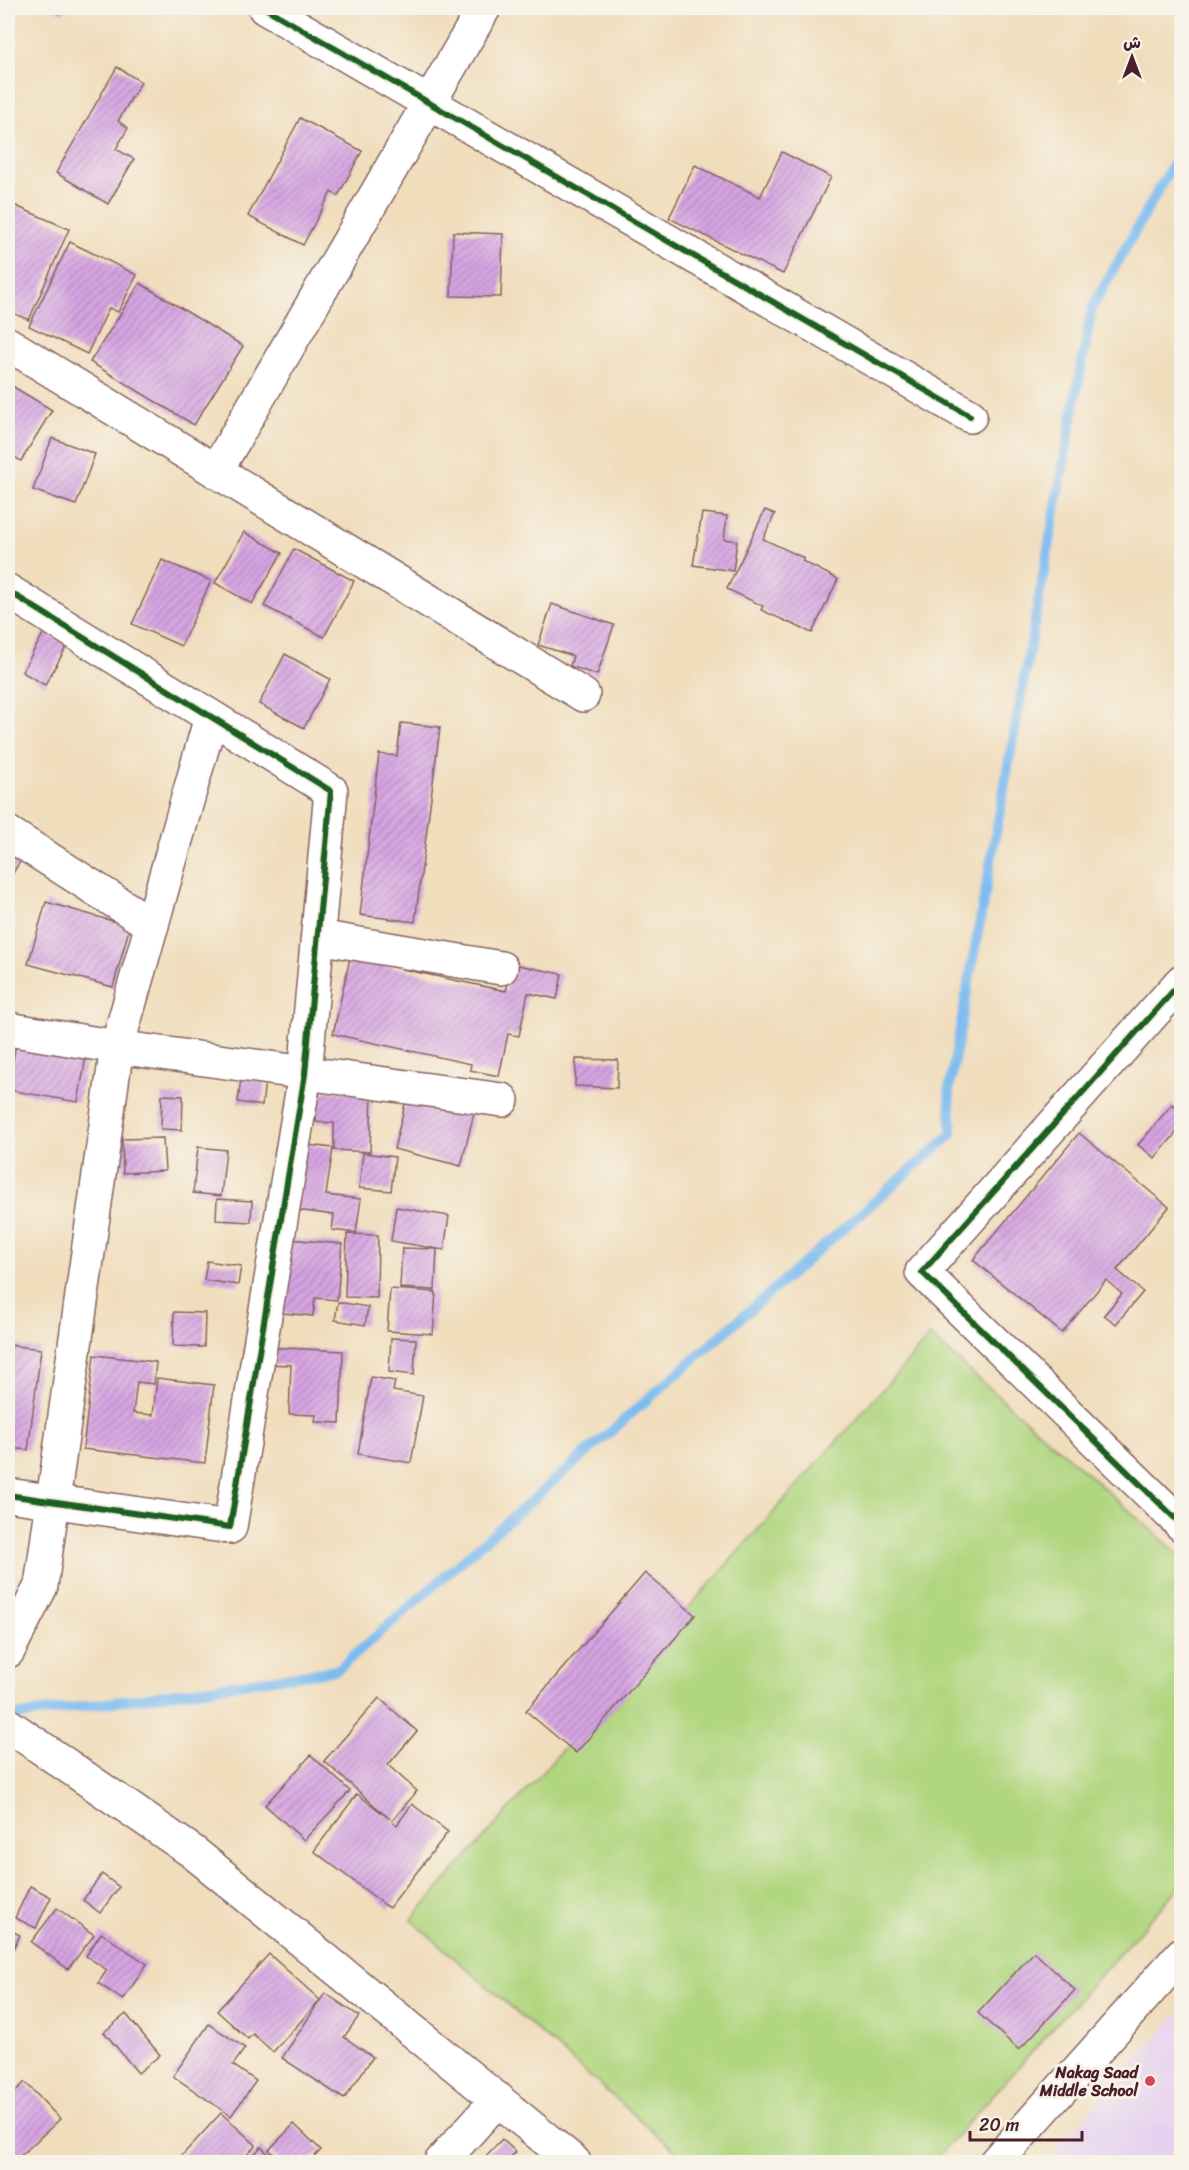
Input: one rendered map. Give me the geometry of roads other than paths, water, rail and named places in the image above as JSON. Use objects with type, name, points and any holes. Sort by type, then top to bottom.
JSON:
[{"type":"street","points":[[265,8],[969,416]]},
{"type":"street","points":[[216,471],[484,8]]},
{"type":"street","points":[[8,344],[584,695]]},
{"type":"street","points":[[8,591],[331,791],[305,1074],[230,1527],[8,1495]]},
{"type":"street","points":[[8,1652],[41,1586],[117,1047],[211,717]]},
{"type":"street","points":[[8,833],[152,925]]},
{"type":"street","points":[[318,936],[501,968]]},
{"type":"street","points":[[1177,1513],[922,1272],[1182,981]]},
{"type":"street","points":[[8,1029],[117,1047],[502,1100]]},
{"type":"street","points":[[8,1725],[193,1852],[574,2163]]},
{"type":"street","points":[[996,2163],[1182,1954]]},
{"type":"street","points":[[441,2163],[498,2099]]},
{"type":"waterway","points":[[9,1717],[337,1670],[952,1134],[949,1090],[1092,308],[1182,148]]},
{"type":"place","name":"Nakag Saad Middle School","points":[[1150,2081]]}]
